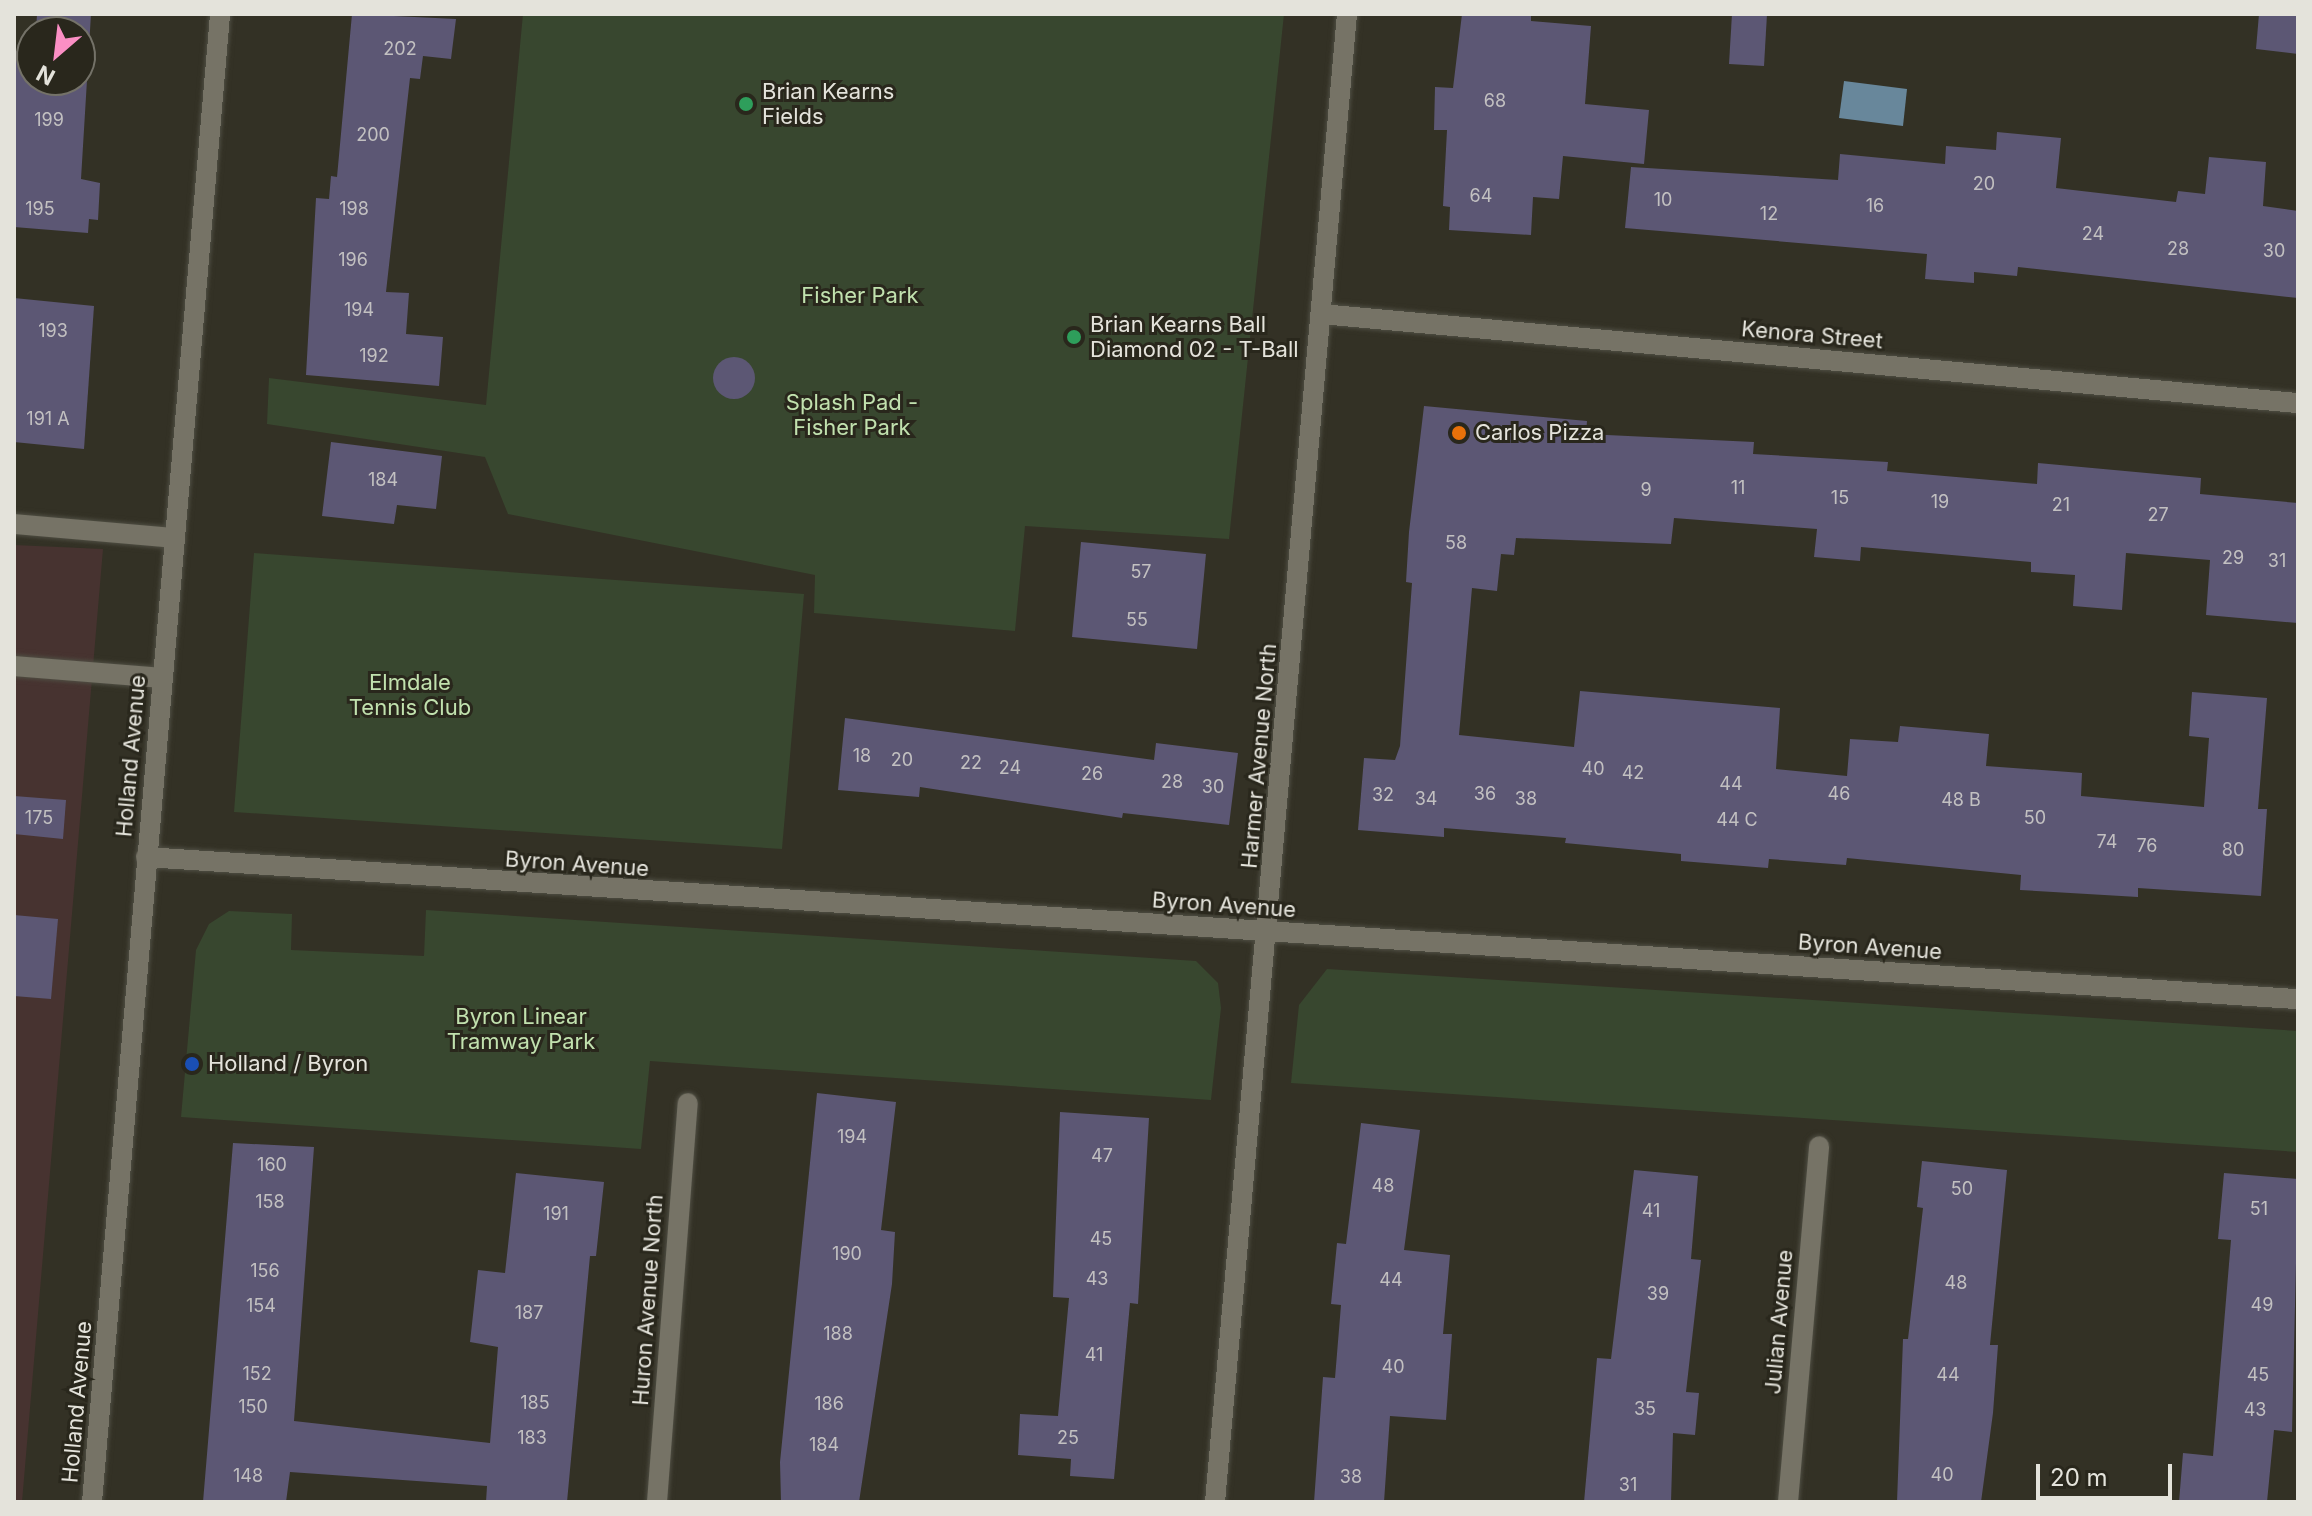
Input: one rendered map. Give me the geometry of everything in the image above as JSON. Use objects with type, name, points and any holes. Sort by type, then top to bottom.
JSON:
[{"type":"street","name":"Holland Avenue","points":[[92,1502],[220,14]]},
{"type":"street","name":"Harmer Avenue North","points":[[1215,1502],[1269,932],[1347,14]]},
{"type":"street","name":"Kenora Street","points":[[1321,314],[2298,403]]},
{"type":"street","points":[[14,524],[174,538]]},
{"type":"street","points":[[14,666],[163,678]]},
{"type":"street","name":"Byron Avenue","points":[[146,857],[2298,999]]},
{"type":"street","name":"Huron Avenue North","points":[[657,1502],[688,1103]]},
{"type":"street","name":"Julian Avenue","points":[[1788,1502],[1819,1146]]},
{"type":"shaded area","points":[[14,545],[103,549],[22,1502],[14,1502]]},
{"type":"green space","name":"Fisher Park","points":[[523,14],[1284,14],[1229,539],[1025,526],[1015,631],[814,613],[815,575],[508,514],[485,457],[267,424],[269,378],[486,405]]},
{"type":"green space","name":"Elmdale Tennis Club","points":[[254,553],[804,594],[782,849],[234,812]]},
{"type":"green space","name":"Byron Linear Tramway Park","points":[[426,910],[1196,961],[1218,983],[1221,1008],[1211,1100],[650,1061],[641,1149],[181,1117],[196,950],[209,924],[229,911],[292,914],[291,950],[424,956]]},
{"type":"green space","points":[[1327,969],[2298,1031],[2298,1152],[1291,1083],[1299,1005]]},
{"type":"water","points":[[1844,81],[1907,89],[1903,126],[1839,118]]},
{"type":"building","points":[[37,14],[91,14],[91,16]]},
{"type":"building","points":[[352,14],[456,19],[451,59],[423,56],[420,79],[410,78],[386,292],[409,293],[406,334],[443,337],[439,386],[306,375],[316,198],[329,199],[331,176],[337,177]]},
{"type":"building","points":[[1462,14],[1531,14],[1531,21],[1591,26],[1585,104],[1649,110],[1644,164],[1563,156],[1559,199],[1533,197],[1531,235],[1449,230],[1450,207],[1443,206],[1447,130],[1434,130],[1435,87],[1453,88]]},
{"type":"building","points":[[1732,14],[1767,14],[1764,66],[1729,64]]},
{"type":"building","points":[[2259,14],[2298,14],[2298,54],[2256,49]]},
{"type":"building","points":[[14,51],[16,96],[86,96],[81,179],[100,183],[98,220],[89,219],[88,233],[14,227]]},
{"type":"building","points":[[1997,132],[2061,138],[2056,188],[2176,202],[2178,191],[2205,194],[2209,157],[2266,162],[2263,206],[2298,211],[2298,298],[2018,267],[2017,276],[1974,272],[1974,283],[1925,279],[1927,254],[1625,228],[1631,167],[1838,180],[1840,154],[1945,164],[1946,146],[1996,150]]},
{"type":"building","points":[[14,298],[94,306],[84,449],[14,442]]},
{"type":"building","points":[[734,357],[749,363],[755,378],[749,393],[734,399],[719,393],[713,378],[719,363]]},
{"type":"building","points":[[1424,406],[1587,421],[1586,434],[1754,442],[1753,454],[1888,462],[1887,471],[2037,484],[2038,463],[2201,478],[2200,494],[2298,503],[2298,623],[2206,615],[2210,560],[2126,553],[2122,610],[2073,606],[2075,575],[2031,572],[2031,562],[1861,547],[1860,561],[1814,557],[1817,529],[1674,518],[1671,544],[1516,538],[1514,555],[1501,554],[1497,591],[1472,588],[1459,735],[1574,747],[1580,691],[1780,708],[1776,769],[1847,776],[1850,739],[1898,742],[1900,726],[1946,730],[1989,734],[1986,766],[2082,773],[2081,796],[2204,807],[2209,738],[2189,736],[2192,692],[2267,698],[2258,809],[2267,809],[2261,896],[2138,888],[2138,897],[2020,890],[2021,875],[1847,858],[1846,865],[1769,859],[1768,868],[1681,861],[1681,854],[1565,843],[1566,838],[1444,828],[1444,837],[1358,830],[1364,758],[1395,760],[1400,746],[1412,583],[1406,582],[1409,532]]},
{"type":"building","points":[[331,442],[442,456],[436,509],[397,505],[394,524],[322,516]]},
{"type":"building","points":[[1081,542],[1206,554],[1197,649],[1072,637]]},
{"type":"building","points":[[845,718],[1154,760],[1156,743],[1238,753],[1229,825],[1123,813],[1122,818],[920,787],[919,797],[838,790]]},
{"type":"building","points":[[14,796],[66,800],[63,839],[14,834]]},
{"type":"building","points":[[14,915],[58,919],[51,999],[14,996]]},
{"type":"building","points":[[817,1093],[896,1102],[881,1230],[895,1232],[892,1284],[859,1502],[781,1502],[780,1462]]},
{"type":"building","points":[[1060,1112],[1149,1118],[1138,1304],[1130,1303],[1114,1479],[1070,1476],[1071,1459],[1018,1455],[1020,1414],[1058,1416],[1069,1298],[1053,1297]]},
{"type":"building","points":[[1361,1123],[1420,1130],[1404,1250],[1450,1255],[1443,1334],[1452,1334],[1446,1420],[1390,1416],[1384,1502],[1314,1502],[1323,1377],[1335,1378],[1341,1305],[1331,1304],[1337,1243],[1346,1244]]},
{"type":"building","points":[[233,1143],[314,1147],[294,1421],[490,1443],[498,1347],[470,1342],[478,1270],[505,1273],[516,1173],[604,1182],[596,1256],[590,1256],[567,1502],[486,1502],[487,1486],[290,1472],[286,1502],[203,1502]]},
{"type":"building","points":[[1922,1161],[2007,1170],[1990,1345],[1998,1345],[1993,1413],[1981,1502],[1897,1502],[1903,1339],[1908,1339],[1923,1208],[1917,1207]]},
{"type":"building","points":[[1634,1170],[1698,1176],[1691,1259],[1701,1260],[1686,1392],[1699,1393],[1695,1435],[1673,1433],[1671,1502],[1584,1502],[1597,1358],[1611,1359]]},
{"type":"building","points":[[2224,1173],[2298,1179],[2292,1432],[2274,1430],[2267,1502],[2179,1502],[2183,1453],[2213,1456],[2231,1240],[2218,1239]]},
{"type":"place","name":"Brian Kearns Fields","points":[[746,104]]},
{"type":"place","name":"Brian Kearns Ball Diamond 02 - T-Ball","points":[[1074,337]]},
{"type":"place","name":"Carlos Pizza","points":[[1459,433]]},
{"type":"place","name":"Holland / Byron","points":[[192,1064]]},
{"type":"park label","name":"Splash Pad - Fisher Park","points":[[852,414]]}]
